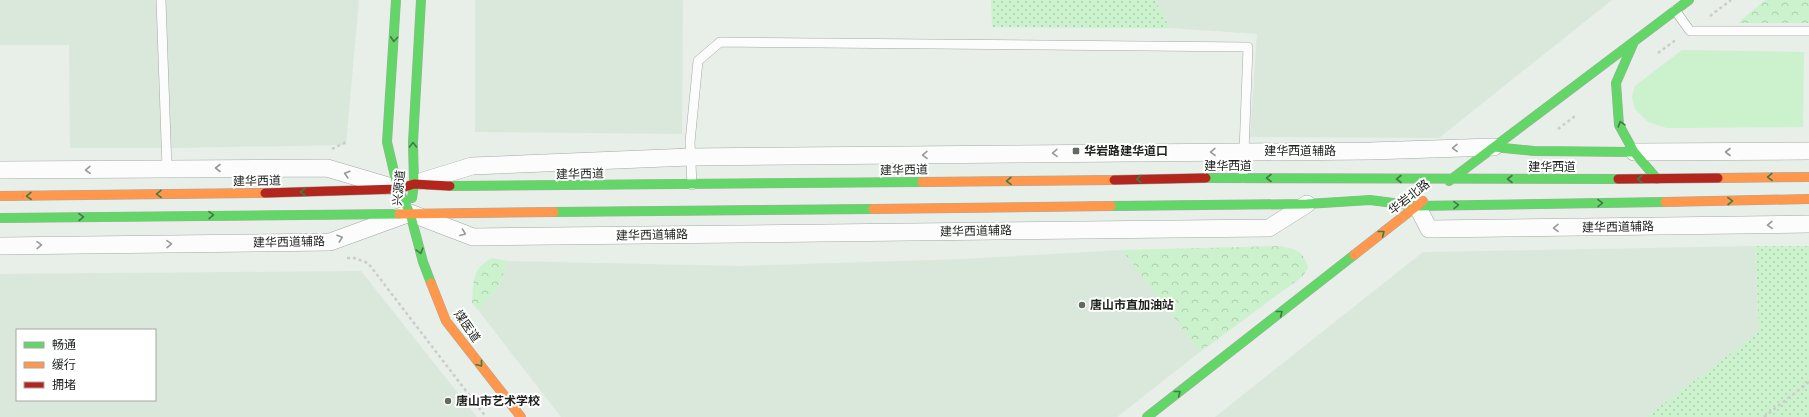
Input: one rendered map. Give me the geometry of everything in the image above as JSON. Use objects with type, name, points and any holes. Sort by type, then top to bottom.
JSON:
[{"type":"main road","name":"兴源道","points":[[396,0],[387,142],[398,189],[410,213]]},
{"type":"main road","name":"兴源道","points":[[410,213],[414,184],[413,142],[422,0]]},
{"type":"main road","name":"华岩北路","points":[[1440,188],[1634,43],[1688,0]]},
{"type":"main road","points":[[1634,43],[1616,83],[1619,125],[1634,152],[1657,179]]},
{"type":"main road","points":[[1494,147],[1534,151],[1634,152]]},
{"type":"main road","name":"建华西道","points":[[0,196],[328,192],[398,189],[414,184],[472,187],[1243,178],[1657,179],[1809,176]]},
{"type":"main road","points":[[0,218],[1307,204],[1370,200],[1809,200]]},
{"type":"main road","name":"华岩北路","points":[[1147,417],[1423,201]]},
{"type":"main road","name":"煤医道","points":[[410,213],[423,262],[446,321],[521,417]]},
{"type":"street","name":"建华西道辅路","points":[[414,184],[472,166],[690,157],[1243,152],[1494,147]]},
{"type":"street","points":[[1634,152],[1809,151]]},
{"type":"street","points":[[0,170],[327,168],[398,189]]},
{"type":"street","name":"建华西道辅路","points":[[1423,201],[1429,230],[1809,224]]},
{"type":"street","name":"建华西道辅路","points":[[0,246],[330,242],[410,213],[473,236],[1269,228],[1307,204]]},
{"type":"lane","points":[[161,0],[167,169]]},
{"type":"lane","points":[[1675,10],[1690,31],[1809,31]]},
{"type":"lane","points":[[692,185],[690,142],[698,61],[720,42],[1248,47],[1243,178]]},
{"type":"path","points":[[327,150],[348,141]]},
{"type":"path","points":[[341,258],[354,258],[368,263],[486,417]]},
{"type":"path","points":[[1764,417],[1809,382]]},
{"type":"shaded area","points":[[0,0],[359,0],[346,145],[70,148],[69,45],[0,45]]},
{"type":"shaded area","points":[[475,0],[683,0],[682,134],[475,132]]},
{"type":"shaded area","points":[[1155,0],[1612,0],[1439,138],[1250,137],[1257,34],[1170,28]]},
{"type":"shaded area","points":[[1755,246],[1759,332],[1646,417],[1215,417],[1423,252]]},
{"type":"shaded area","points":[[1122,250],[1200,352],[1117,417],[561,417],[478,310],[499,288],[507,261],[740,266],[963,259]]},
{"type":"shaded area","points":[[361,271],[477,417],[0,417],[0,274]]},
{"type":"green space","points":[[991,0],[1155,0],[1170,28],[992,27]]},
{"type":"green space","points":[[1765,0],[1809,0],[1809,23],[1738,23]]},
{"type":"green space","points":[[1682,50],[1804,52],[1803,127],[1667,128],[1648,122],[1635,109],[1632,97],[1635,86]]},
{"type":"green space","points":[[1281,246],[1299,252],[1304,258],[1308,268],[1303,276],[1200,352],[1122,250]]},
{"type":"green space","points":[[1755,246],[1809,246],[1809,417],[1646,417],[1759,332]]},
{"type":"green space","points":[[492,258],[507,261],[499,288],[478,310],[472,303],[475,277],[480,267]]},
{"type":"traffic: fast","points":[[396,0],[387,142],[398,189],[410,213],[423,262],[431,283]]},
{"type":"traffic: fast","points":[[412,198],[414,184],[413,142],[421,0]]},
{"type":"traffic: fast","points":[[1449,181],[1689,0]]},
{"type":"traffic: fast","points":[[1633,44],[1616,83],[1619,125],[1634,152],[1657,179]]},
{"type":"traffic: fast","points":[[1494,147],[1534,151],[1634,152]]},
{"type":"traffic: fast","points":[[1206,178],[1618,179]]},
{"type":"traffic: fast","points":[[450,186],[922,182]]},
{"type":"traffic: fast","points":[[1111,206],[1307,204],[1370,200],[1417,206],[1665,202]]},
{"type":"traffic: fast","points":[[554,212],[873,209]]},
{"type":"traffic: fast","points":[[0,218],[399,214]]},
{"type":"traffic: fast","points":[[1147,417],[1354,255]]},
{"type":"traffic: slow","points":[[1718,178],[1809,177]]},
{"type":"traffic: slow","points":[[922,182],[1114,180]]},
{"type":"traffic: slow","points":[[0,196],[265,193]]},
{"type":"traffic: slow","points":[[1665,202],[1809,199]]},
{"type":"traffic: slow","points":[[1354,255],[1423,201]]},
{"type":"traffic: slow","points":[[873,209],[1111,206]]},
{"type":"traffic: slow","points":[[399,214],[554,212]]},
{"type":"traffic: slow","points":[[431,283],[446,321],[521,417]]},
{"type":"traffic: jam","points":[[1114,180],[1206,178]]},
{"type":"traffic: jam","points":[[1618,179],[1718,178]]},
{"type":"traffic: jam","points":[[265,193],[398,189],[414,184],[450,186]]},
{"type":"place","name":"华岩路建华道口","points":[[1076,151]]},
{"type":"place","name":"唐山市直加油站","points":[[1082,305]]},
{"type":"place","name":"唐山市艺术学校","points":[[448,401]]}]
